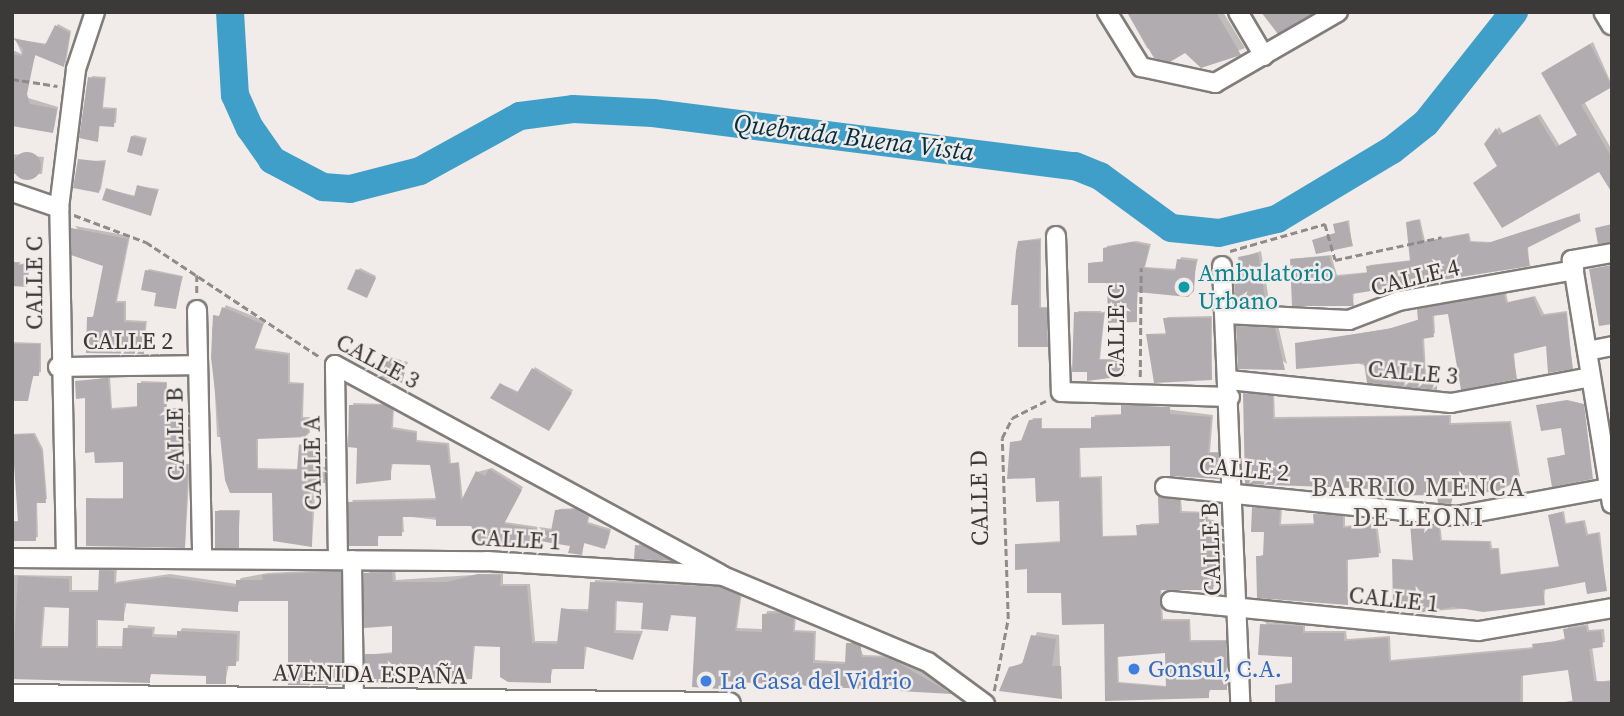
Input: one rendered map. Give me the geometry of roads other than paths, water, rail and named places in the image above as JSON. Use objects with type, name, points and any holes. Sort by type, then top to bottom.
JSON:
[{"type":"main road","points":[[1606,12],[1612,22]]},
{"type":"main road","name":"AVENIDA ESPAÑA","points":[[12,696],[728,704]]},
{"type":"street","name":"CALLE C","points":[[66,558],[58,367],[59,208],[73,88],[95,12]]},
{"type":"street","points":[[1107,12],[1141,67],[1153,72],[1215,83],[1338,12]]},
{"type":"street","points":[[1238,12],[1264,56]]},
{"type":"street","points":[[12,192],[59,208]]},
{"type":"street","name":"CALLE 3","points":[[1056,236],[1061,392],[1140,394],[1229,388],[1451,403],[1591,377]]},
{"type":"street","name":"CALLE 4","points":[[1225,314],[1349,320],[1399,301],[1573,265],[1612,253]]},
{"type":"street","points":[[1573,265],[1591,377],[1606,438],[1610,496]]},
{"type":"street","name":"CALLE B","points":[[1222,266],[1234,492],[1240,704]]},
{"type":"street","name":"CALLE B","points":[[197,310],[202,558]]},
{"type":"street","points":[[1587,351],[1612,346]]},
{"type":"street","name":"CALLE 2","points":[[58,367],[198,365]]},
{"type":"street","name":"CALLE 3","points":[[335,365],[723,576]]},
{"type":"street","name":"CALLE A","points":[[335,365],[354,700]]},
{"type":"street","name":"CALLE 2","points":[[1165,487],[1457,516],[1610,496]]},
{"type":"street","name":"CALLE 1","points":[[12,558],[487,561],[723,576],[928,662],[987,704]]},
{"type":"street","name":"CALLE 1","points":[[1171,601],[1479,631],[1612,608]]},
{"type":"waterway","name":"Quebrada Buena Vista","points":[[230,12],[235,95],[250,128],[272,160],[323,187],[350,189],[420,171],[520,116],[573,109],[653,113],[1075,166],[1100,176],[1171,228],[1219,233],[1277,219],[1392,150],[1426,123],[1514,12]]},
{"type":"place","name":"Ambulatorio Urbano","points":[[1184,287]]},
{"type":"place","name":"Gonsul, C.A.","points":[[1134,669]]},
{"type":"place","name":"La Casa del Vidrio","points":[[706,681]]},
{"type":"district","name":"BARRIO MENCA DE LEONI","points":[[1419,503]]}]
